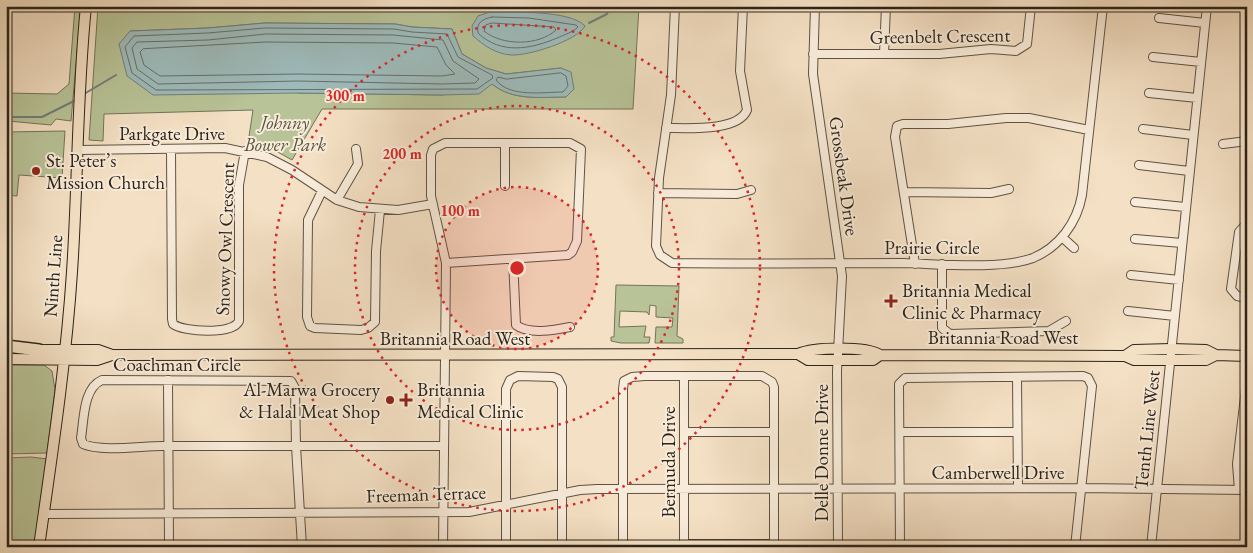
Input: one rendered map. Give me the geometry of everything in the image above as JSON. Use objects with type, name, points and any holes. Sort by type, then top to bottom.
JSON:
[{"type":"highway","points":[[6,346],[39,350]]},
{"type":"main road","name":"Ninth Line","points":[[39,547],[64,356],[75,214],[79,85],[86,6]]},
{"type":"main road","name":"Britannia Road West","points":[[6,350],[39,350],[64,356]]},
{"type":"main road","name":"Britannia Road West","points":[[6,360],[64,356],[98,350],[112,356],[798,354],[808,350],[837,355],[873,350],[880,355],[1125,356],[1134,350],[1171,355],[1206,350],[1216,355],[1247,356]]},
{"type":"street","name":"Prairie Circle","points":[[675,6],[671,95],[658,193],[656,246],[660,255],[667,262],[840,264],[1006,264],[1023,261],[1048,250],[1062,237],[1074,220],[1080,207],[1103,6]]},
{"type":"street","points":[[666,128],[708,128],[739,120],[744,116],[747,110],[740,71],[743,6]]},
{"type":"street","name":"Grossbeak Drive","points":[[815,6],[812,54],[813,74],[840,264],[841,285],[837,355]]},
{"type":"street","points":[[884,54],[886,6]]},
{"type":"street","name":"Greenbelt Crescent","points":[[812,54],[939,54],[991,48],[1016,52],[1027,44],[1031,6]]},
{"type":"street","name":"Tenth Line West","points":[[1152,547],[1185,207],[1207,6]]},
{"type":"street","points":[[1159,18],[1205,23]]},
{"type":"street","points":[[1153,56],[1201,62]]},
{"type":"street","points":[[1149,93],[1197,98]]},
{"type":"street","points":[[914,264],[895,138],[898,126],[903,124],[948,124],[1006,118],[1028,118],[1090,130]]},
{"type":"street","points":[[1143,129],[1193,135]]},
{"type":"street","points":[[1223,144],[1247,140]]},
{"type":"street","points":[[443,547],[446,263],[440,225],[433,204],[431,155],[434,149],[445,143],[570,143],[577,145],[583,154],[577,241],[572,252],[568,255],[446,263]]},
{"type":"street","points":[[505,144],[505,186]]},
{"type":"street","name":"Parkgate Drive","points":[[77,150],[225,148],[245,151],[279,163],[337,200],[360,207],[380,210],[415,208],[433,204]]},
{"type":"street","name":"Snowy Owl Crescent","points":[[171,149],[172,319],[173,324],[184,329],[229,330],[237,325],[239,321],[239,185],[245,151]]},
{"type":"street","points":[[337,200],[358,164],[356,149]]},
{"type":"street","points":[[1138,165],[1189,171]]},
{"type":"street","points":[[904,192],[991,193],[1008,189]]},
{"type":"street","points":[[658,193],[737,194],[750,190]]},
{"type":"street","points":[[322,191],[312,210],[307,229],[307,317],[310,326],[315,328],[361,330],[373,326],[375,322],[376,251],[380,210]]},
{"type":"street","points":[[1135,202],[1185,207]]},
{"type":"street","points":[[1247,222],[1239,232],[1231,289],[1237,296],[1247,298]]},
{"type":"street","points":[[1062,237],[1074,248]]},
{"type":"street","points":[[1135,238],[1182,243]]},
{"type":"street","points":[[513,259],[516,326],[521,329],[554,330],[570,327]]},
{"type":"street","points":[[942,264],[942,328],[950,334],[1049,331],[1066,321]]},
{"type":"street","points":[[1131,275],[1178,280]]},
{"type":"street","points":[[1128,311],[1175,316]]},
{"type":"street","name":"Delle Donne Drive","points":[[837,355],[838,547]]},
{"type":"street","points":[[506,547],[506,389],[510,380],[518,376],[553,377],[560,382],[562,547]]},
{"type":"street","points":[[623,547],[624,381],[638,376],[762,376],[770,379],[774,387],[774,546],[684,546]]},
{"type":"street","name":"Bermuda Drive","points":[[684,376],[684,546]]},
{"type":"street","points":[[900,547],[899,384],[905,378],[915,376],[1083,376],[1090,381],[1092,386],[1075,547]]},
{"type":"street","points":[[1017,376],[1018,488]]},
{"type":"street","name":"Coachman Circle","points":[[296,446],[295,388],[290,381],[102,380],[96,382],[87,400],[81,438],[83,444],[88,446],[168,446],[296,446],[443,446]]},
{"type":"street","points":[[168,380],[169,547]]},
{"type":"street","points":[[1243,490],[1237,464],[1247,380]]},
{"type":"street","points":[[684,432],[774,432]]},
{"type":"street","points":[[900,432],[1017,432]]},
{"type":"street","points":[[296,446],[302,547]]},
{"type":"street","name":"Camberwell Drive","points":[[838,488],[1243,490]]},
{"type":"street","name":"Freeman Terrace","points":[[44,514],[478,512],[580,490],[838,488]]},
{"type":"green space","points":[[75,6],[81,6],[71,121],[56,119],[51,125],[8,121],[6,123],[6,93],[57,94],[69,84]]},
{"type":"green space","name":"Johnny Bower Park","points":[[98,6],[639,6],[633,109],[322,109],[292,160],[276,151],[248,143],[253,110],[104,114],[103,141],[89,140]],"holes":[[[265,23],[395,24],[412,27],[452,29],[462,54],[486,68],[506,74],[561,68],[566,97],[518,96],[492,84],[442,95],[298,93],[131,31],[208,28]]]},
{"type":"green space","points":[[65,131],[62,178],[19,175],[17,196],[6,195],[6,132]]},
{"type":"green space","points":[[616,285],[679,286],[677,336],[683,339],[683,343],[655,343],[656,327],[672,327],[673,318],[656,317],[656,306],[650,305],[649,315],[647,312],[620,311],[619,327],[646,326],[644,337],[650,337],[649,343],[611,341],[611,337],[614,337]]},
{"type":"green space","points":[[6,365],[44,365],[52,371],[55,390],[47,453],[6,454]]},
{"type":"green space","points":[[31,457],[48,459],[35,547],[6,547],[6,458]]},
{"type":"water","points":[[490,12],[526,12],[554,15],[567,17],[585,26],[580,32],[563,42],[529,53],[511,55],[490,49],[473,36],[472,26],[478,16]]},
{"type":"water","points":[[265,23],[395,24],[412,27],[452,29],[462,54],[486,68],[506,74],[561,68],[571,72],[574,89],[566,97],[518,96],[492,84],[479,94],[298,93],[153,95],[127,76],[119,44],[130,31],[208,28]]},
{"type":"waterway","points":[[589,23],[607,14],[610,6]]},
{"type":"waterway","points":[[84,94],[116,75]]},
{"type":"waterway","points":[[6,117],[42,117],[76,100]]},
{"type":"place","name":"St. Peter’s Mission Church","points":[[36,171]]},
{"type":"place","name":"Britannia Medical Clinic & Pharmacy","points":[[891,301]]},
{"type":"place","name":"Al-Marwa Grocery & Halal Meat Shop","points":[[390,400]]},
{"type":"place","name":"Britannia Medical Clinic","points":[[406,400]]}]
